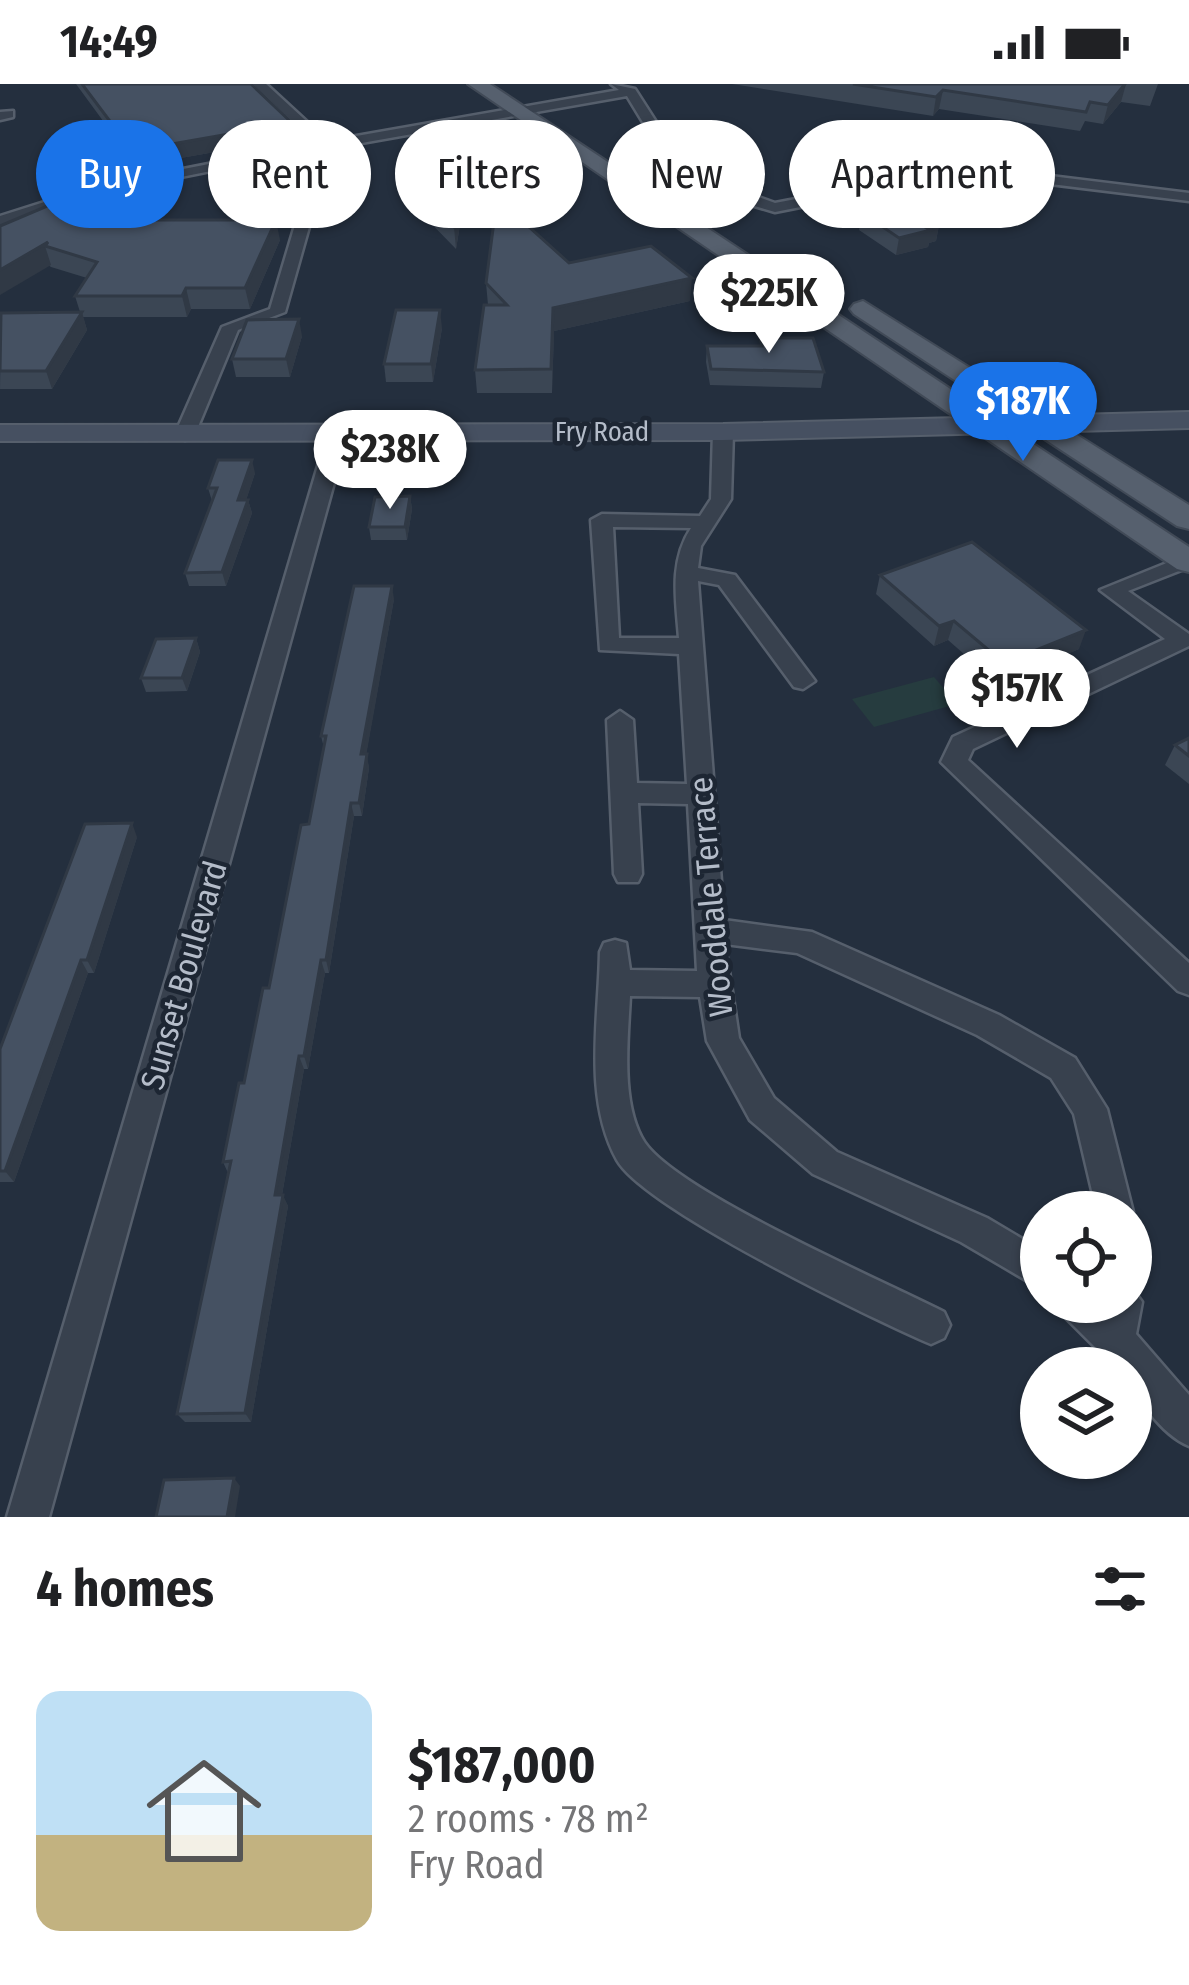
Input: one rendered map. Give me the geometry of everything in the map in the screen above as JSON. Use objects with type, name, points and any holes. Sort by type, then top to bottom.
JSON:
[{"type":"main road","points":[[477,84],[530,102],[607,149]]},
{"type":"main road","points":[[530,102],[988,428],[1188,561]]},
{"type":"main road","points":[[849,300],[1189,519]]},
{"type":"street","points":[[259,84],[298,120]]},
{"type":"street","points":[[371,136],[623,87],[649,112],[663,144],[675,157],[764,209],[789,208],[961,170],[995,170],[1093,188],[1189,197]]},
{"type":"street","points":[[0,221],[36,209]]},
{"type":"street","points":[[184,434],[231,327],[277,312],[301,228]]},
{"type":"street","name":"Fry Road","points":[[1053,430],[1189,420]]},
{"type":"street","name":"Fry Road","points":[[0,433],[988,428],[1189,440]]},
{"type":"street","name":"Sunset Boulevard","points":[[28,1517],[338,432]]},
{"type":"street","name":"Wooddale Terrace","points":[[723,432],[721,499],[690,546],[686,572],[713,984],[723,1041],[762,1109],[824,1162],[974,1230],[1020,1258]]},
{"type":"street","points":[[690,646],[608,645],[602,520],[706,522]]},
{"type":"street","points":[[1188,561],[1111,590],[1182,640],[962,743],[954,762],[1189,982]]},
{"type":"street","points":[[686,572],[727,580],[803,681]]},
{"type":"street","points":[[620,720],[628,874]]},
{"type":"street","points":[[624,793],[700,794]]},
{"type":"street","points":[[710,930],[801,941],[988,1025],[1063,1068],[1090,1109],[1110,1191]]},
{"type":"street","points":[[713,984],[616,968],[614,1101],[632,1156],[680,1194],[931,1325]]},
{"type":"street","points":[[1097,1323],[1189,1426]]},
{"type":"street","points":[[1116,1342],[1119,1323]]},
{"type":"green space","points":[[934,677],[957,704],[874,727],[852,699]]},
{"type":"building","points":[[82,84],[251,84],[289,120],[208,120],[208,138],[184,142],[184,120],[109,120]]},
{"type":"building","points":[[853,84],[1125,84],[1108,105],[1090,102],[1086,112],[943,90],[936,97]]},
{"type":"building","points":[[36,211],[36,228],[184,228],[184,220],[208,220],[208,228],[272,228],[245,288],[186,288],[182,296],[75,296],[97,262],[45,246],[48,242],[0,270],[0,226]]},
{"type":"building","points":[[493,228],[530,228],[569,263],[651,246],[692,278],[553,308],[551,369],[475,370],[484,305],[507,305],[486,283]]},
{"type":"building","points":[[884,228],[931,230],[899,238]]},
{"type":"building","points":[[396,310],[440,310],[431,364],[384,364]]},
{"type":"building","points":[[82,312],[46,371],[0,371],[1,313]]},
{"type":"building","points":[[299,319],[286,359],[232,359],[247,320]]},
{"type":"building","points":[[760,338],[813,338],[824,372],[711,369],[707,346],[762,346]]},
{"type":"building","points":[[218,460],[252,460],[238,500],[248,500],[222,572],[185,573],[217,488],[208,488]]},
{"type":"building","points":[[410,496],[405,527],[369,527],[375,497]]},
{"type":"building","points":[[972,542],[1086,630],[1004,663],[954,621],[939,626],[880,575]]},
{"type":"building","points":[[354,586],[392,586],[361,754],[367,754],[359,803],[351,803],[326,960],[321,960],[304,1056],[299,1056],[275,1195],[283,1195],[245,1413],[177,1414],[231,1161],[223,1162],[239,1083],[244,1083],[263,988],[269,988],[301,825],[309,824],[326,736],[321,736]]},
{"type":"building","points":[[196,638],[182,678],[141,678],[156,639]]},
{"type":"building","points":[[1189,738],[1189,756],[1175,745]]},
{"type":"building","points":[[132,823],[87,960],[81,960],[5,1171],[0,1171],[0,1049],[85,824]]},
{"type":"building","points":[[234,1478],[227,1517],[156,1517],[164,1480]]}]
